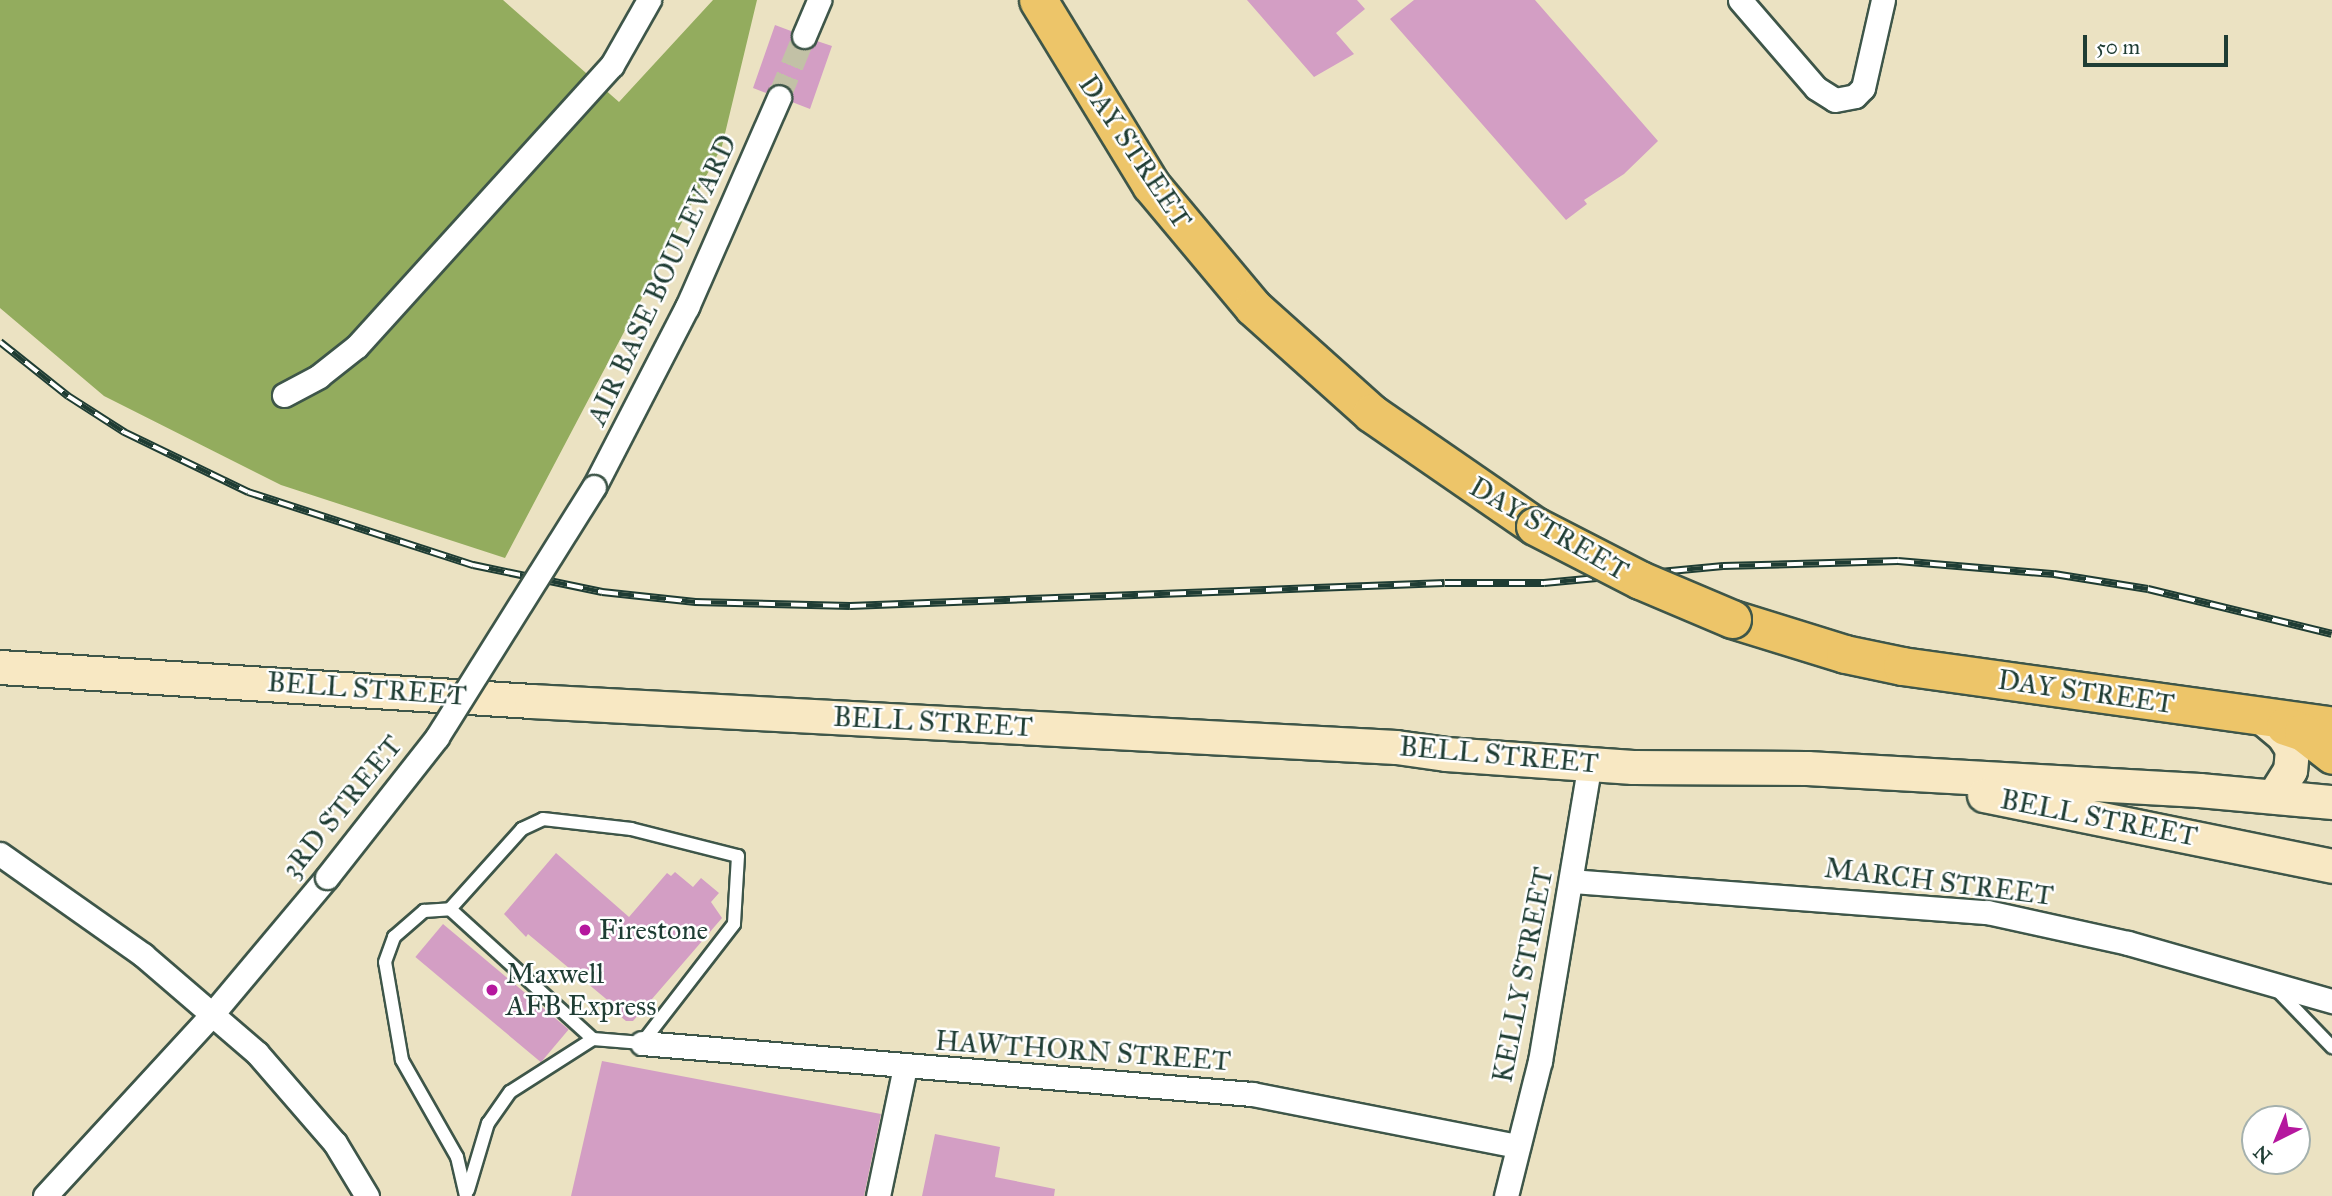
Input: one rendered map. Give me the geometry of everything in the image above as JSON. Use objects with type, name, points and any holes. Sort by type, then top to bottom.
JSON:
[{"type":"main road","name":"DAY STREET","points":[[1042,2],[1151,185],[1254,307],[1371,414],[1535,527],[1640,580],[1732,619],[1845,654],[1902,666],[2264,719],[2310,720],[2332,726]]},
{"type":"main road","name":"BELL STREET","points":[[0,667],[531,701],[1396,747],[1446,754],[1590,763],[1865,772],[2274,796],[2332,803]]},
{"type":"main road","name":"DAY STREET","points":[[2264,719],[2303,732],[2332,755]]},
{"type":"main road","points":[[2264,719],[2283,734],[2292,749],[2290,770],[2274,796]]},
{"type":"main road","name":"BELL STREET","points":[[1865,772],[2329,863]]},
{"type":"street","points":[[284,394],[343,359],[612,65],[649,0]]},
{"type":"street","points":[[804,36],[819,0]]},
{"type":"street","points":[[1740,0],[1824,96],[1846,100],[1863,89],[1883,0]]},
{"type":"street","name":"AIR BASE BOULEVARD","points":[[594,486],[687,307],[779,97]]},
{"type":"street","name":"3RD STREET","points":[[45,1196],[213,1013],[327,877],[437,737],[594,486]]},
{"type":"street","name":"KELLY STREET","points":[[1506,1196],[1516,1146],[1540,1060],[1590,763]]},
{"type":"street","points":[[0,854],[104,926],[213,1013],[297,1096],[335,1143],[367,1196]]},
{"type":"street","name":"MARCH STREET","points":[[1571,881],[1987,912],[2058,926],[2332,1001]]},
{"type":"street","name":"HAWTHORN STREET","points":[[642,1043],[905,1068],[1252,1094],[1516,1146]]},
{"type":"street","points":[[878,1196],[905,1068]]},
{"type":"lane","points":[[542,819],[631,829],[738,856],[734,925],[642,1043],[593,1039],[510,1092],[488,1123],[467,1193],[457,1157],[402,1060],[385,962],[394,937],[424,911],[450,909],[522,829],[542,819]]},
{"type":"lane","points":[[450,909],[593,1039]]},
{"type":"lane","points":[[2272,984],[2332,1046]]},
{"type":"green space","points":[[0,0],[503,0],[619,102],[713,0],[757,0],[722,146],[505,558],[281,485],[104,396],[0,308]]},
{"type":"building","points":[[1247,0],[1357,0],[1365,9],[1336,33],[1354,54],[1314,77]]},
{"type":"building","points":[[1414,0],[1535,0],[1658,141],[1624,174],[1584,200],[1587,204],[1566,220],[1390,19]]},
{"type":"building","points":[[775,25],[791,31],[793,44],[799,49],[812,47],[817,41],[832,46],[810,109],[792,102],[791,89],[784,84],[771,85],[766,93],[753,88]]},
{"type":"building","points":[[556,853],[629,917],[667,873],[671,876],[675,872],[693,887],[701,878],[719,893],[711,902],[722,918],[633,1021],[626,1021],[608,1006],[611,1003],[528,934],[526,937],[504,914]]},
{"type":"building","points":[[443,924],[569,1029],[541,1062],[415,957]]},
{"type":"building","points":[[602,1061],[881,1114],[864,1196],[571,1196]]},
{"type":"building","points":[[935,1134],[1000,1147],[995,1177],[1055,1189],[1054,1196],[922,1196]]},
{"type":"tunnel","points":[[779,97],[804,36]]},
{"type":"railway","points":[[0,342],[68,396],[124,432],[248,492],[473,565],[602,592],[695,602],[850,606],[1445,583],[1544,583],[1723,566],[1898,561],[2054,574],[2148,589],[2332,634]]},
{"type":"place","name":"Firestone","points":[[585,930]]},
{"type":"place","name":"Maxwell AFB Express","points":[[492,990]]}]
